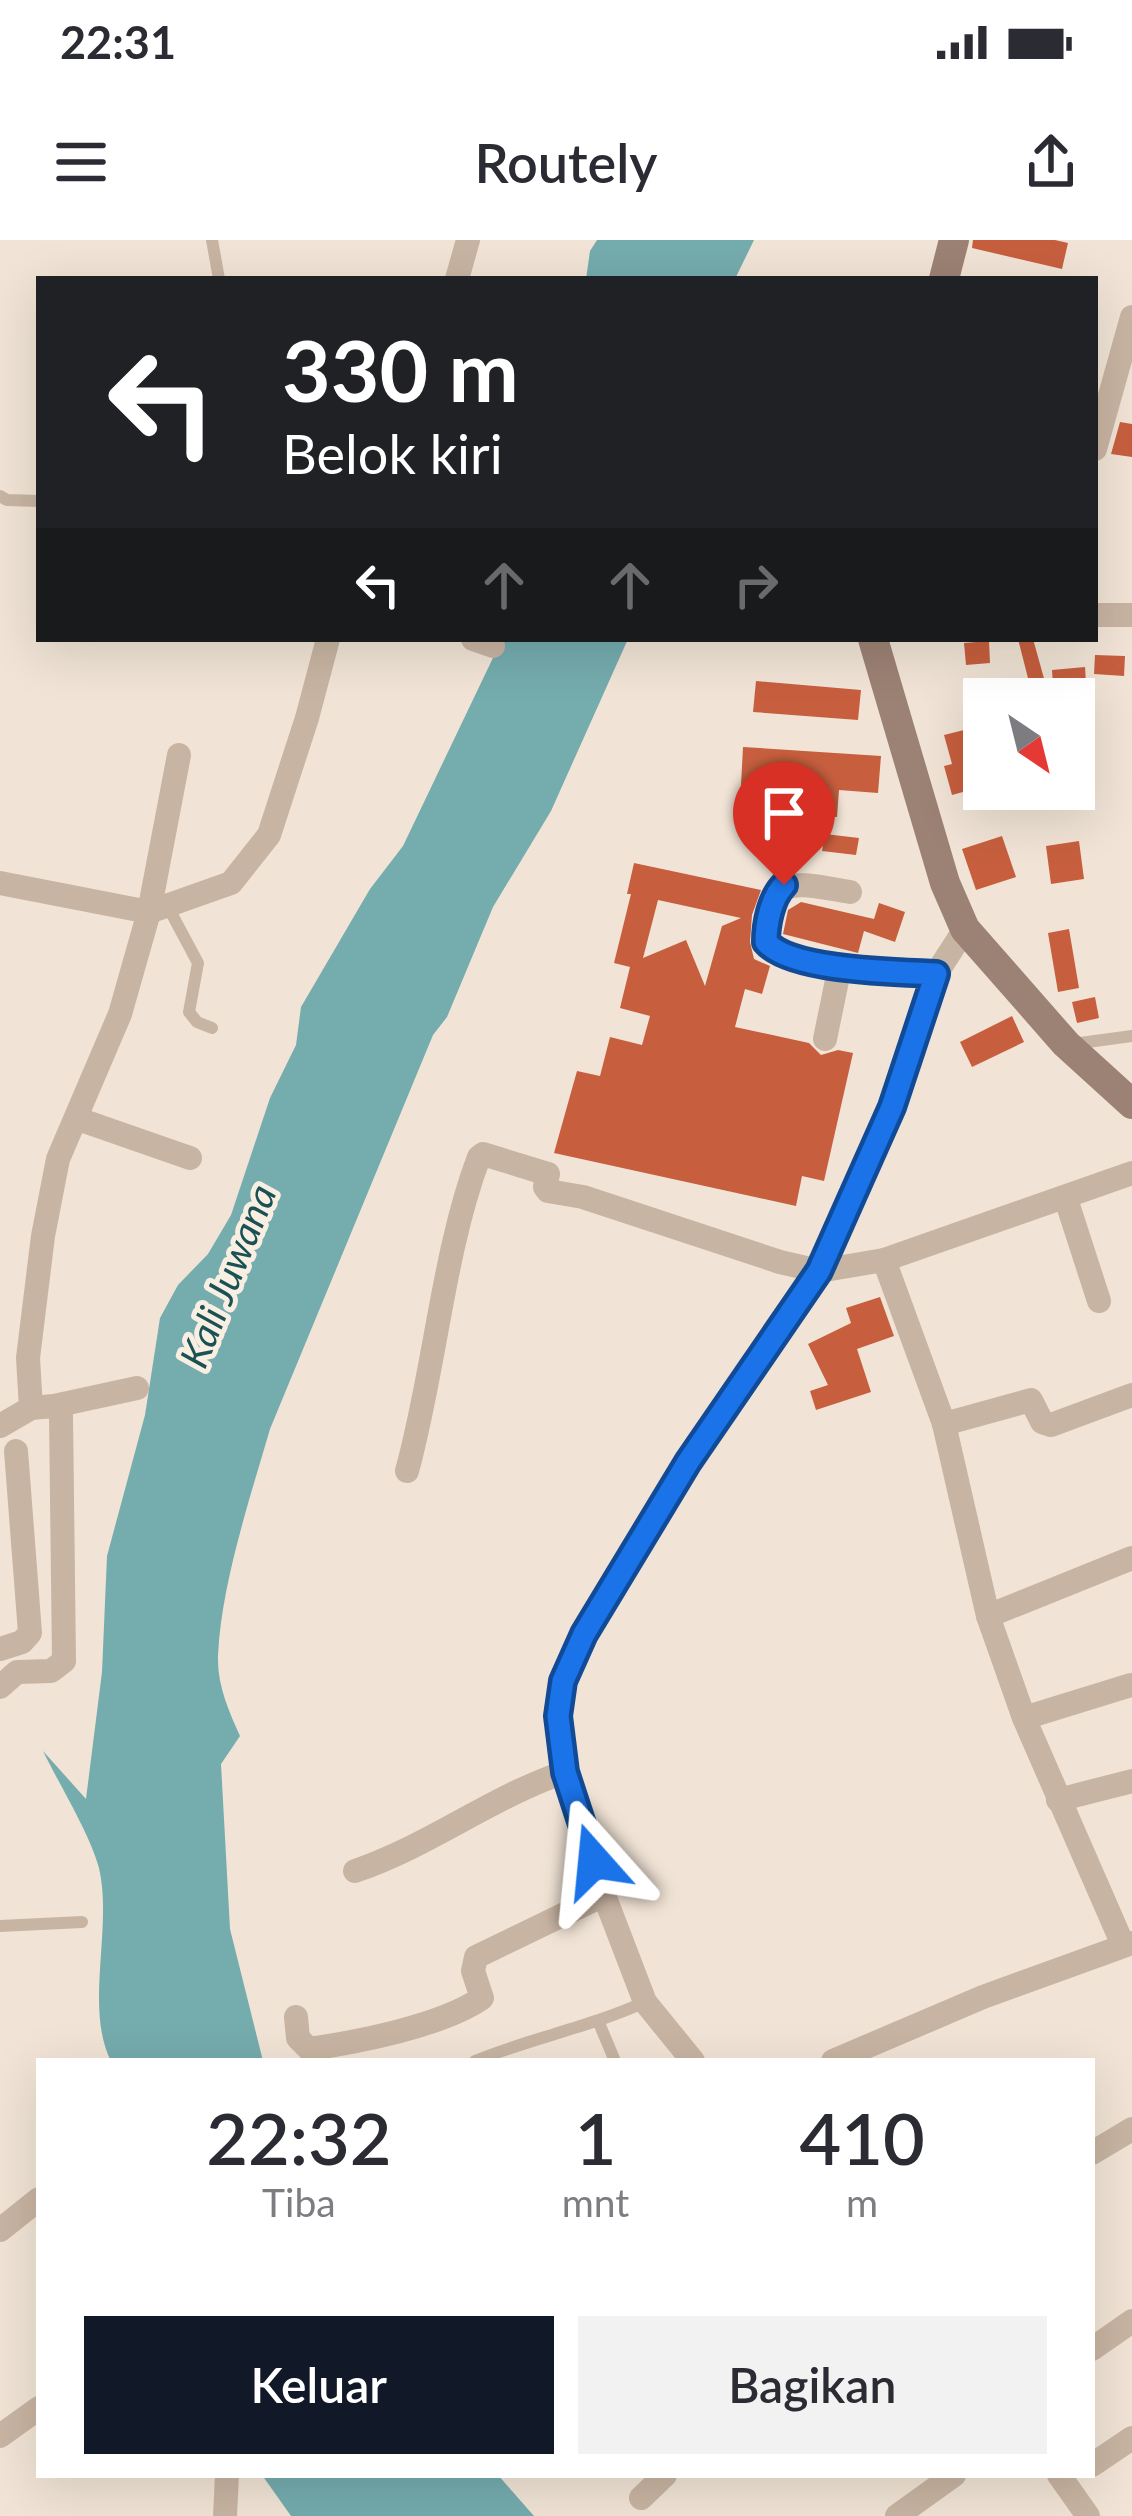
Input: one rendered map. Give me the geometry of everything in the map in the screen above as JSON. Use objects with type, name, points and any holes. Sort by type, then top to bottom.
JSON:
[{"type":"main road","points":[[945,276],[954,240]]},
{"type":"main road","points":[[874,642],[945,883],[964,929],[1066,1045],[1132,1104]]},
{"type":"street","points":[[459,276],[468,240]]},
{"type":"street","points":[[1098,438],[1132,317]]},
{"type":"street","points":[[1098,615],[1132,615]]},
{"type":"street","points":[[0,883],[158,908],[231,883],[268,836],[327,642]]},
{"type":"street","points":[[0,1688],[17,1672],[51,1671],[64,1661],[61,1421],[42,1407],[28,1358],[43,1236],[58,1159],[120,1014],[158,908],[179,755]]},
{"type":"street","points":[[850,892],[784,885],[777,892],[766,942],[776,952],[840,966],[936,974]]},
{"type":"street","points":[[691,2058],[645,2002],[604,1895],[565,1772],[558,1716],[563,1681],[584,1634],[688,1462],[819,1271],[892,1107],[936,974],[964,929]]},
{"type":"street","points":[[825,1039],[840,966]]},
{"type":"street","points":[[78,1119],[190,1158]]},
{"type":"street","points":[[407,1471],[439,1334],[461,1208],[484,1154],[544,1171],[550,1176],[548,1191],[583,1197],[819,1271],[884,1260],[1132,1173]]},
{"type":"street","points":[[1066,1199],[1099,1301]]},
{"type":"street","points":[[840,2058],[983,1996],[1127,1944],[1024,1718],[988,1616],[944,1424],[884,1260]]},
{"type":"street","points":[[0,1426],[42,1407],[137,1388]]},
{"type":"street","points":[[944,1424],[1031,1400],[1042,1422],[1051,1425],[1132,1395]]},
{"type":"street","points":[[0,1649],[22,1642],[30,1633],[11,1546],[16,1451]]},
{"type":"street","points":[[988,1616],[1132,1558]]},
{"type":"street","points":[[1024,1718],[1131,1685]]},
{"type":"street","points":[[355,1871],[389,1859],[528,1785],[565,1772]]},
{"type":"street","points":[[1058,1800],[1132,1781]]},
{"type":"street","points":[[296,2017],[298,2038],[308,2048],[365,2041],[451,2012],[482,1998],[472,1971],[476,1957],[604,1895]]},
{"type":"street","points":[[1095,2151],[1132,2129]]},
{"type":"street","points":[[0,2230],[36,2201]]},
{"type":"street","points":[[1095,2347],[1132,2321]]},
{"type":"street","points":[[0,2437],[36,2410]]},
{"type":"street","points":[[1095,2463],[1132,2438]]},
{"type":"street","points":[[225,2516],[227,2478]]},
{"type":"street","points":[[641,2498],[661,2478]]},
{"type":"street","points":[[897,2516],[950,2478]]},
{"type":"street","points":[[1067,2478],[1088,2516]]},
{"type":"lane","points":[[212,240],[218,276]]},
{"type":"lane","points":[[0,496],[36,501]]},
{"type":"lane","points":[[158,908],[191,944],[198,963],[189,1012],[197,1022],[212,1028]]},
{"type":"lane","points":[[1066,1045],[1132,1036]]},
{"type":"lane","points":[[0,1926],[82,1922]]},
{"type":"lane","points":[[482,2058],[524,2041],[599,2023],[645,2002]]},
{"type":"lane","points":[[599,2023],[614,2058]]},
{"type":"water","points":[[597,240],[754,240],[736,276],[586,276],[590,251]]},
{"type":"water","name":"Kali Juwana","points":[[501,642],[627,642],[551,811],[493,907],[447,1017],[433,1035],[270,1429],[238,1542],[220,1629],[218,1667],[240,1736],[221,1764],[230,1929],[262,2058],[110,2058],[100,2017],[103,1916],[99,1868],[43,1751],[86,1799],[102,1672],[107,1556],[145,1415],[160,1318],[178,1285],[208,1254],[231,1215],[270,1098],[296,1045],[301,1007],[370,889],[403,846]]},
{"type":"water","points":[[264,2478],[501,2478],[534,2516],[291,2516]]},
{"type":"building","points":[[973,240],[1068,243],[1062,269],[972,248]]},
{"type":"building","points":[[1120,422],[1132,424],[1132,457],[1111,454]]},
{"type":"building","points":[[989,642],[990,663],[966,665],[964,643]]},
{"type":"building","points":[[1019,642],[1034,642],[1044,678],[1028,678]]},
{"type":"building","points":[[1095,655],[1125,656],[1124,676],[1094,674]]},
{"type":"building","points":[[1085,667],[1086,678],[1052,678],[1052,670]]},
{"type":"building","points":[[756,681],[861,690],[858,720],[753,712]]},
{"type":"building","points":[[963,730],[963,792],[952,795],[944,766],[952,764],[944,735]]},
{"type":"building","points":[[743,747],[881,756],[878,793],[839,790],[837,817],[802,815],[804,788],[741,785]]},
{"type":"building","points":[[825,834],[859,838],[856,855],[822,851]]},
{"type":"building","points":[[1002,836],[1016,877],[976,890],[962,849]]},
{"type":"building","points":[[1079,841],[1084,879],[1051,884],[1046,846]]},
{"type":"building","points":[[634,863],[761,890],[752,915],[750,942],[754,959],[770,966],[762,994],[745,989],[735,1027],[809,1043],[821,1055],[838,1050],[853,1053],[824,1181],[802,1176],[796,1206],[554,1153],[577,1071],[600,1076],[610,1037],[642,1045],[650,1016],[620,1008],[630,967],[614,963],[631,894],[627,894]],"holes":[[[658,900],[741,918],[722,926],[705,986],[686,940],[643,958]]]},
{"type":"building","points":[[801,902],[874,919],[879,903],[905,912],[895,942],[864,931],[858,953],[783,934],[788,910]]},
{"type":"building","points":[[1069,929],[1079,988],[1058,992],[1048,933]]},
{"type":"building","points":[[1095,997],[1099,1018],[1077,1023],[1072,1002]]},
{"type":"building","points":[[1012,1016],[1024,1042],[972,1067],[960,1042]]},
{"type":"building","points":[[880,1297],[894,1336],[857,1349],[871,1392],[816,1410],[810,1391],[828,1385],[808,1344],[851,1323],[846,1308]]},
{"type":"route","points":[[594,1861],[565,1772],[558,1716],[563,1681],[584,1634],[688,1462],[819,1271],[892,1107],[936,974],[840,966],[776,952],[766,942],[766,931],[777,892],[784,885]]}]
